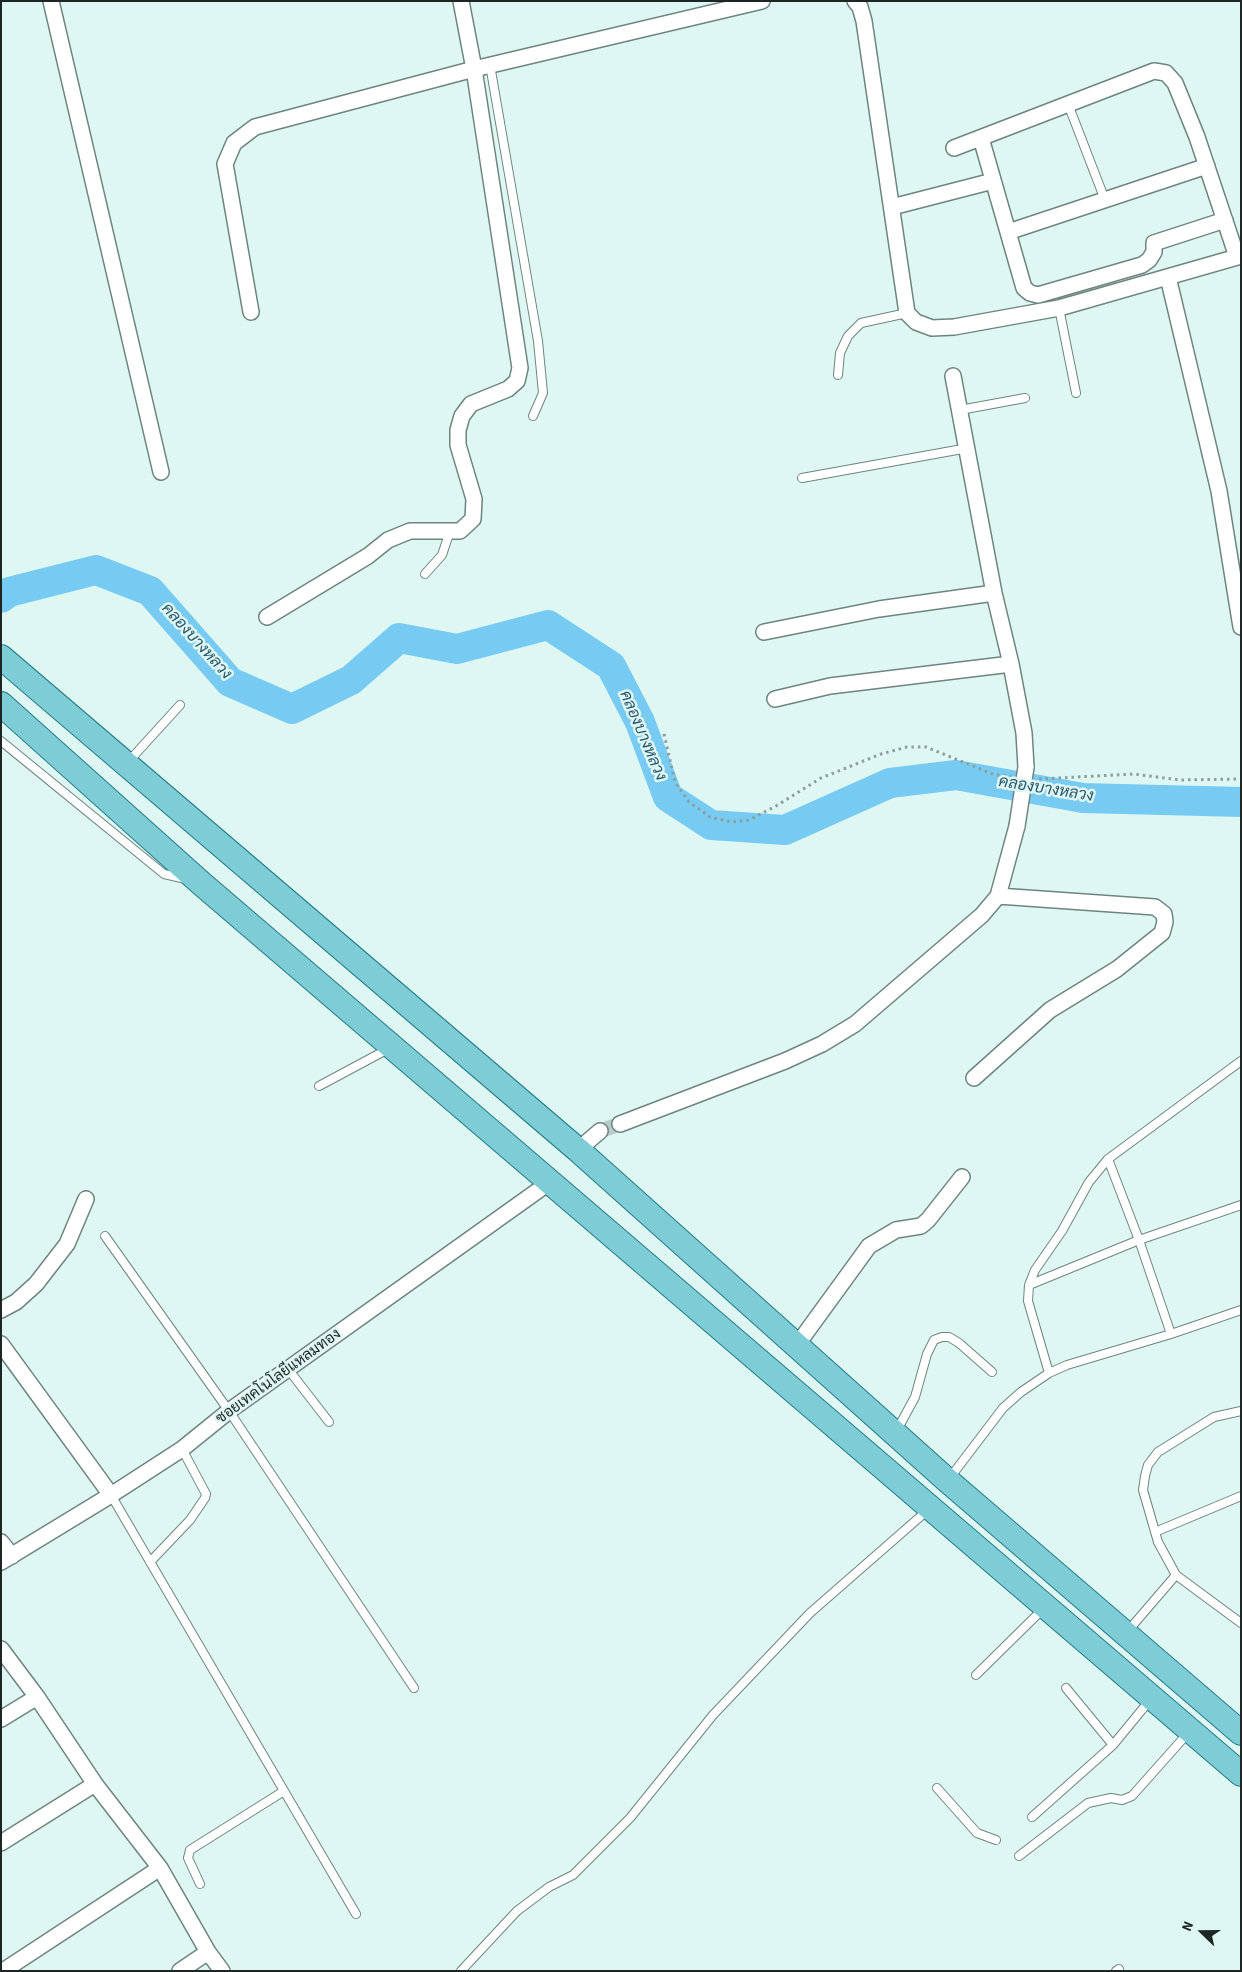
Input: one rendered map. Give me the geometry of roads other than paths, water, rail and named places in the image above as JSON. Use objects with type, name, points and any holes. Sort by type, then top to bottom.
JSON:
[{"type":"main road","points":[[7,662],[578,1150],[948,1481],[1241,1733]]},
{"type":"main road","points":[[1,704],[202,884],[1241,1774]]},
{"type":"main road","points":[[1105,1658],[1126,1633]]},
{"type":"street","points":[[51,1],[161,472]]},
{"type":"street","points":[[267,617],[368,556],[388,540],[410,531],[460,531],[473,519],[474,499],[458,445],[458,430],[462,416],[471,404],[508,388],[517,381],[520,368],[474,69],[461,1]]},
{"type":"street","points":[[251,312],[225,164],[234,143],[255,128],[474,69],[762,1]]},
{"type":"street","points":[[855,1],[860,7],[864,21],[907,313],[916,322],[932,328],[954,327],[1059,308],[1239,256],[1175,83],[1166,73],[1154,71],[954,148]]},
{"type":"street","points":[[981,138],[1024,288],[1030,293],[1038,295],[1142,265],[1149,260],[1154,252],[1154,243],[1225,220]]},
{"type":"street","points":[[1008,232],[1207,166]]},
{"type":"street","points":[[892,208],[994,181]]},
{"type":"street","points":[[1168,277],[1219,491],[1241,627]]},
{"type":"street","points":[[620,1124],[785,1061],[822,1044],[855,1024],[982,916],[998,896],[1017,826],[1024,733],[1011,664],[994,593],[953,376]]},
{"type":"street","points":[[764,632],[879,609],[994,593]]},
{"type":"street","points":[[776,699],[830,686],[1011,664]]},
{"type":"street","points":[[974,1078],[1050,1010],[1117,969],[1162,933],[1165,922],[1164,914],[1155,907],[998,896]]},
{"type":"street","points":[[578,1150],[600,1131]]},
{"type":"street","points":[[797,1345],[869,1246],[896,1230],[921,1226],[928,1220],[962,1177]]},
{"type":"street","name":"ซอยเทคโนโลยีแหลมทอง","points":[[7,1559],[182,1449],[288,1369],[550,1182]]},
{"type":"street","points":[[1,1310],[16,1302],[36,1284],[67,1244],[86,1199]]},
{"type":"street","points":[[1,1344],[111,1495]]},
{"type":"street","points":[[1,1542],[7,1559]]},
{"type":"street","points":[[1,1648],[37,1697],[95,1784],[160,1868],[208,1952],[222,1971]]},
{"type":"street","points":[[1,1718],[37,1697]]},
{"type":"street","points":[[1,1843],[95,1784]]},
{"type":"street","points":[[3,1971],[160,1868]]},
{"type":"street","points":[[180,1971],[208,1952]]},
{"type":"lane","points":[[490,65],[538,341],[543,393],[533,416]]},
{"type":"lane","points":[[1068,104],[1105,200]]},
{"type":"lane","points":[[1059,308],[1076,393]]},
{"type":"lane","points":[[838,375],[840,353],[848,336],[861,323],[907,313]]},
{"type":"lane","points":[[960,410],[1025,398]]},
{"type":"lane","points":[[802,478],[968,448]]},
{"type":"lane","points":[[425,574],[442,555],[450,531]]},
{"type":"lane","points":[[126,764],[180,705]]},
{"type":"lane","points":[[1,741],[164,874],[202,884]]},
{"type":"lane","points":[[319,1086],[392,1047]]},
{"type":"lane","points":[[1049,1373],[1028,1301],[1029,1285],[1035,1270],[1062,1231],[1089,1182],[1108,1159],[1241,1061]]},
{"type":"lane","points":[[1108,1159],[1139,1240],[1171,1334]]},
{"type":"lane","points":[[1029,1285],[1139,1240],[1241,1205]]},
{"type":"lane","points":[[105,1236],[229,1412],[414,1688]]},
{"type":"lane","points":[[948,1481],[1003,1408],[1021,1392],[1049,1373],[1067,1365],[1171,1334],[1241,1310]]},
{"type":"lane","points":[[895,1433],[915,1397],[934,1340],[949,1337],[959,1342],[992,1372]]},
{"type":"lane","points":[[288,1369],[329,1422]]},
{"type":"lane","points":[[1241,1411],[1214,1417],[1158,1452],[1148,1465],[1144,1476],[1143,1490],[1158,1542],[1176,1575],[1241,1623]]},
{"type":"lane","points":[[150,1562],[190,1520],[206,1498],[206,1494],[182,1449]]},
{"type":"lane","points":[[111,1495],[356,1914]]},
{"type":"lane","points":[[1155,1532],[1241,1496]]},
{"type":"lane","points":[[461,1971],[517,1911],[549,1887],[573,1875],[630,1818],[713,1715],[810,1613],[930,1508]]},
{"type":"lane","points":[[1126,1633],[1176,1575]]},
{"type":"lane","points":[[976,1675],[1046,1607]]},
{"type":"lane","points":[[1066,1688],[1113,1745]]},
{"type":"lane","points":[[1032,1817],[1113,1745],[1152,1698]]},
{"type":"lane","points":[[1019,1856],[1088,1804],[1111,1798],[1122,1800],[1132,1796],[1191,1730]]},
{"type":"lane","points":[[937,1788],[977,1833],[996,1840]]},
{"type":"lane","points":[[200,1884],[188,1858],[190,1850],[284,1791]]},
{"type":"waterway","name":"คลองบางหลวง","points":[[1,598],[9,592],[96,570],[150,591],[230,682],[292,709],[351,680],[399,638],[457,649],[548,625],[611,666],[640,722],[668,797],[711,825],[785,830],[890,783],[956,775],[1083,798],[1241,802]]},
{"type":"tunnel","points":[[600,1131],[620,1124]]}]
